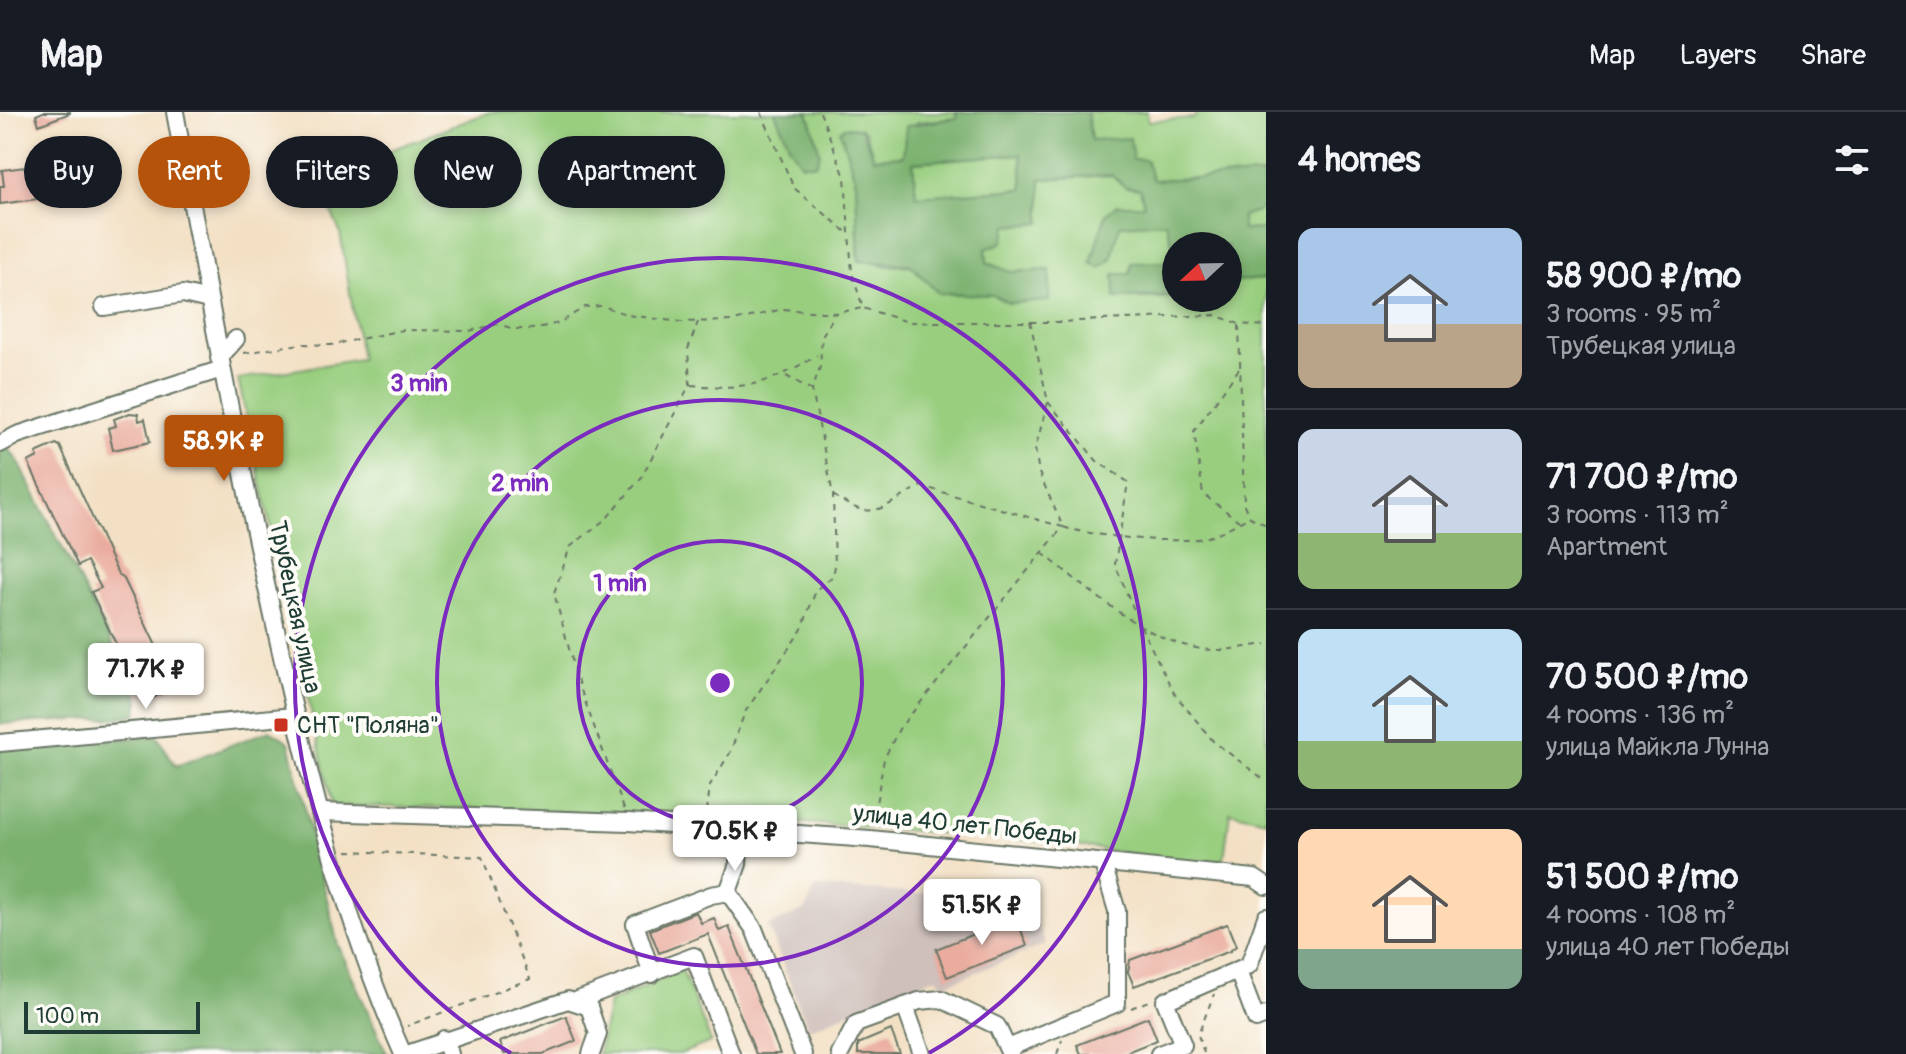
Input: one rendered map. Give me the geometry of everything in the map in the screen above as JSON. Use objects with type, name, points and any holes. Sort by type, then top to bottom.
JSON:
[{"type":"street","name":"Трубецкая улица","points":[[175,112],[220,364],[294,716],[368,974],[405,1054]]},
{"type":"street","points":[[104,307],[183,294],[209,300]]},
{"type":"street","points":[[0,444],[17,435],[220,364],[236,339]]},
{"type":"street","points":[[0,743],[294,716]]},
{"type":"street","name":"улица 40 лет Победы","points":[[320,812],[628,822],[870,839],[1254,878],[1266,886]]},
{"type":"street","points":[[728,892],[738,864],[740,830]]},
{"type":"street","points":[[840,1054],[856,1024],[905,1006],[941,999],[997,1026],[1009,1051],[1117,1003],[1117,911],[1103,864]]},
{"type":"street","points":[[652,974],[635,924],[711,895],[728,892]]},
{"type":"street","points":[[728,892],[754,929],[803,1054]]},
{"type":"street","points":[[1159,1054],[1183,1045],[1165,1001],[1249,965],[1266,917]]},
{"type":"street","points":[[405,1054],[447,1046],[568,1000],[578,1000],[652,974],[694,956],[731,1054]]},
{"type":"street","points":[[1238,971],[1256,1019],[1266,1015]]},
{"type":"street","points":[[578,1000],[589,1007],[597,1026],[591,1054]]},
{"type":"street","points":[[905,1006],[922,1054]]},
{"type":"path","points":[[761,112],[794,188],[849,235]]},
{"type":"path","points":[[820,112],[845,177],[852,273],[863,308]]},
{"type":"path","points":[[220,364],[300,344],[331,345],[403,330],[469,331],[498,324],[514,329],[532,329],[559,323],[585,307],[603,306],[628,315],[698,322],[734,321],[783,309],[835,313],[863,308],[908,322],[1215,315],[1239,324],[1266,326]]},
{"type":"path","points":[[704,828],[710,785],[730,753],[745,712],[802,629],[816,590],[833,576],[833,495],[812,390],[820,367],[822,336],[835,313]]},
{"type":"path","points":[[1030,321],[1048,402],[1097,461],[1128,482],[1115,564],[1140,625],[1184,705],[1213,741],[1266,781]]},
{"type":"path","points":[[628,822],[578,682],[554,593],[570,547],[607,518],[641,478],[690,384],[688,349],[698,322]]},
{"type":"path","points":[[1239,324],[1244,505],[1250,517],[1266,525]]},
{"type":"path","points":[[690,384],[735,389],[785,375],[819,354]]},
{"type":"path","points":[[1240,367],[1194,431],[1203,494],[1240,521]]},
{"type":"path","points":[[785,375],[812,390]]},
{"type":"path","points":[[1048,402],[1035,449],[1039,473],[1063,527]]},
{"type":"path","points":[[833,495],[855,510],[874,512],[921,486],[1083,534],[1122,535],[1163,541],[1208,538],[1250,517]]},
{"type":"path","points":[[870,839],[884,759],[899,729],[1063,527]]},
{"type":"path","points":[[1042,552],[1140,625],[1177,641],[1210,650],[1266,644]]},
{"type":"path","points":[[337,851],[482,857],[530,979],[397,1029]]},
{"type":"path","points":[[1205,1054],[1198,1035],[1221,978]]},
{"type":"path","points":[[1057,1054],[1064,1036]]},
{"type":"shaded area","points":[[816,887],[1029,900],[1046,944],[942,986],[937,977],[808,1029],[768,926],[805,910]]},
{"type":"green space","points":[[490,112],[775,112],[790,147],[815,134],[808,112],[956,112],[957,118],[917,122],[903,156],[874,158],[865,131],[841,131],[856,182],[859,260],[889,266],[911,265],[938,293],[993,295],[1009,303],[1049,270],[1011,272],[987,263],[986,249],[1041,179],[1113,175],[1140,188],[1144,205],[1117,205],[1111,260],[1119,225],[1166,222],[1169,232],[1162,232],[1162,262],[1132,263],[1131,274],[1115,298],[1162,298],[1162,312],[1242,312],[1242,280],[1266,279],[1266,820],[1230,812],[1224,859],[1193,863],[1043,842],[795,822],[563,811],[332,806],[238,379],[361,359],[340,232],[330,208],[398,208],[398,147],[414,141],[414,208],[522,208],[522,136],[427,136]]},
{"type":"green space","points":[[775,112],[808,112],[820,153],[816,164],[802,164],[790,147]]},
{"type":"green space","points":[[956,112],[1087,112],[1091,140],[1130,138],[1133,159],[1146,160],[1153,180],[1263,175],[1266,202],[1258,211],[1242,216],[1242,230],[1266,229],[1266,279],[1242,280],[1242,232],[1169,232],[1166,222],[1120,225],[1111,260],[1099,268],[1091,263],[1106,214],[1117,205],[1144,205],[1140,189],[1125,187],[1112,175],[1041,179],[1041,223],[1007,226],[1003,242],[986,249],[987,263],[1011,272],[1050,270],[1049,301],[1009,303],[993,295],[938,293],[911,265],[859,261],[856,182],[840,131],[844,127],[861,128],[874,158],[903,156],[906,126],[957,118]],"holes":[[[1021,154],[1023,189],[916,196],[913,162]]]},
{"type":"green space","points":[[1087,112],[1147,112],[1148,121],[1195,118],[1196,112],[1266,112],[1266,181],[1263,175],[1153,180],[1133,159],[1091,140]]},
{"type":"green space","points":[[1021,154],[1024,189],[916,197],[913,162]]},
{"type":"green space","points":[[1266,202],[1266,229],[1242,231],[1242,215],[1258,211]]},
{"type":"green space","points":[[1162,262],[1162,296],[1115,298],[1114,274],[1130,274],[1132,263]]},
{"type":"green space","points":[[0,439],[17,459],[135,689],[139,701],[136,714],[116,718],[0,724]]},
{"type":"green space","points":[[270,730],[289,742],[338,945],[387,1054],[0,1054],[0,750],[157,736],[176,766]]},
{"type":"green space","points":[[682,970],[711,1042],[680,1054],[598,1054],[609,1003]]},
{"type":"building","points":[[43,112],[70,113],[39,125],[36,115]]},
{"type":"building","points":[[24,167],[24,201],[0,204],[0,186],[4,186],[2,170]]},
{"type":"building","points":[[130,413],[138,414],[139,421],[145,419],[150,442],[113,450],[108,428],[116,426],[114,419]]},
{"type":"building","points":[[56,444],[60,446],[118,574],[123,577],[173,681],[173,688],[153,698],[150,691],[141,696],[91,592],[101,588],[87,561],[78,566],[28,462],[38,457],[36,453]]},
{"type":"building","points":[[696,912],[701,923],[714,918],[719,931],[729,927],[780,1054],[756,1054],[708,934],[659,953],[650,930]]},
{"type":"building","points":[[1016,917],[1027,946],[947,977],[936,949]]},
{"type":"building","points":[[1227,924],[1236,946],[1230,951],[1134,986],[1128,972],[1130,960]]},
{"type":"building","points":[[566,1016],[576,1041],[543,1054],[504,1054],[500,1042]]},
{"type":"building","points":[[1148,1017],[1157,1040],[1122,1054],[1081,1054],[1077,1045]]},
{"type":"building","points":[[891,1030],[900,1054],[858,1054],[858,1044]]},
{"type":"place","name":"СНТ \"Поляна\"","points":[[281,725]]}]
